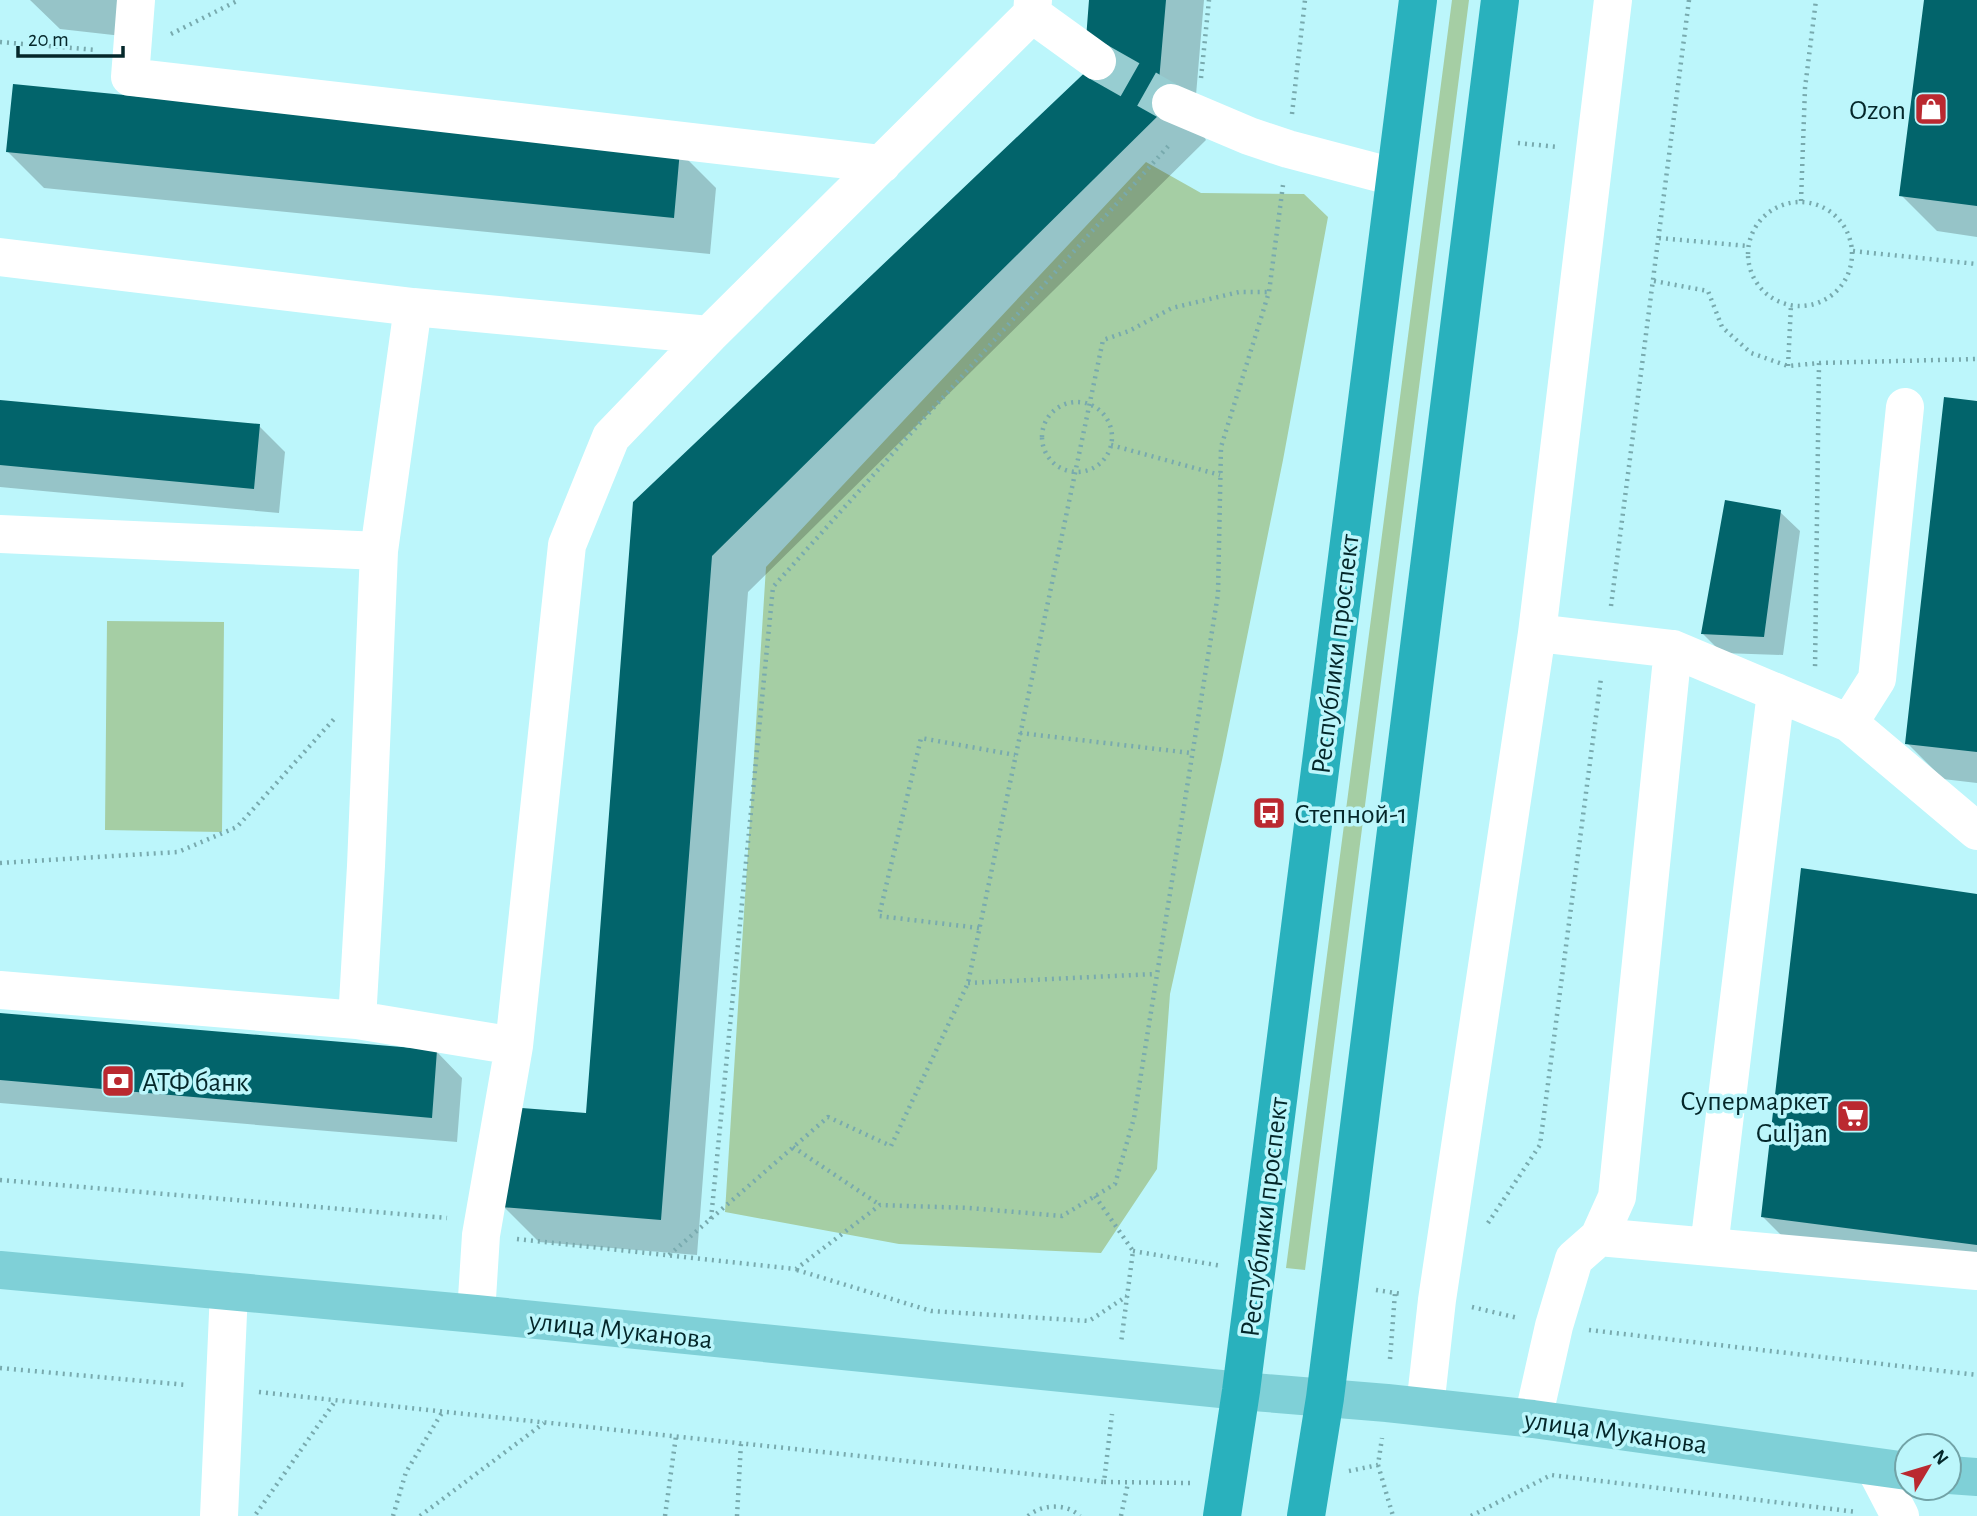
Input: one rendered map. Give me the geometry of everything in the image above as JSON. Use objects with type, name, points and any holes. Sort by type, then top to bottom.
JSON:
[{"type":"highway","name":"Республики проспект","points":[[1222,1516],[1241,1391],[1418,0]]},
{"type":"highway","points":[[1306,1516],[1325,1398],[1500,0]]},
{"type":"main road","name":"улица Муканова","points":[[0,1270],[1425,1407],[1534,1419],[1891,1470]]},
{"type":"street","points":[[136,0],[130,77],[882,164]]},
{"type":"street","points":[[1425,1407],[1437,1300],[1537,633],[1613,0]]},
{"type":"street","points":[[476,1314],[481,1235],[514,1046],[567,545],[611,437],[709,335],[882,164],[1032,7],[1097,61]]},
{"type":"street","points":[[1184,108],[1249,136],[1288,149],[1394,177]]},
{"type":"street","points":[[0,257],[413,307],[709,335]]},
{"type":"street","points":[[357,1020],[379,551],[413,307]]},
{"type":"street","points":[[1849,723],[1877,679],[1905,407]]},
{"type":"street","points":[[0,534],[379,551]]},
{"type":"street","points":[[1537,633],[1673,649],[1849,723],[1977,831]]},
{"type":"street","points":[[1534,1419],[1554,1326],[1574,1259],[1599,1237],[1617,1197],[1673,649]]},
{"type":"street","points":[[1709,1247],[1776,692]]},
{"type":"street","points":[[0,990],[357,1020],[514,1046]]},
{"type":"street","points":[[1599,1237],[1977,1271]]},
{"type":"street","points":[[219,1516],[229,1291]]},
{"type":"street","points":[[1891,1470],[1900,1516]]},
{"type":"path","points":[[0,42],[132,53],[239,0]]},
{"type":"path","points":[[711,1219],[773,587],[1184,108],[1209,0]]},
{"type":"path","points":[[793,1147],[880,1205],[969,1208],[1062,1216],[1115,1184],[1134,1118],[1218,594],[1220,447],[1269,292],[1304,0]]},
{"type":"path","points":[[1540,1145],[1689,0]]},
{"type":"path","points":[[1801,201],[1805,88],[1816,0]]},
{"type":"path","points":[[1801,201],[1820,205],[1836,216],[1847,232],[1852,251],[1850,270],[1841,287],[1826,300],[1807,306],[1791,305],[1766,295],[1752,278],[1747,257],[1748,246],[1750,236],[1761,217],[1779,205],[1801,201]]},
{"type":"path","points":[[1659,238],[1748,246]]},
{"type":"path","points":[[1852,251],[1977,264]]},
{"type":"path","points":[[1654,281],[1708,291],[1722,327],[1751,353],[1788,366],[1977,359]]},
{"type":"path","points":[[669,1256],[828,1116],[891,1146],[968,983],[1103,340],[1129,331],[1172,308],[1239,292],[1269,292]]},
{"type":"path","points":[[1788,366],[1791,305]]},
{"type":"path","points":[[1814,709],[1819,363]]},
{"type":"path","points":[[1078,401],[1089,405],[1095,406],[1108,420],[1113,438],[1107,456],[1094,469],[1075,472],[1057,467],[1045,453],[1041,435],[1047,418],[1060,406],[1078,401]]},
{"type":"path","points":[[1111,445],[1220,475]]},
{"type":"path","points":[[0,863],[178,852],[237,827],[338,715]]},
{"type":"path","points":[[1020,733],[1191,753]]},
{"type":"path","points":[[979,928],[879,916],[921,738],[1015,755]]},
{"type":"path","points":[[968,983],[1155,974]]},
{"type":"path","points":[[0,1180],[451,1218],[481,1235],[796,1269],[931,1311],[1089,1321],[1127,1296]]},
{"type":"path","points":[[0,1368],[225,1388],[1104,1482],[1133,1251],[1094,1196]]},
{"type":"path","points":[[796,1269],[880,1205]]},
{"type":"path","points":[[1437,1300],[1554,1326],[1977,1375]]},
{"type":"path","points":[[255,1516],[336,1400]]},
{"type":"path","points":[[393,1516],[406,1472],[443,1411]]},
{"type":"path","points":[[420,1516],[545,1422]]},
{"type":"path","points":[[665,1516],[676,1436]]},
{"type":"path","points":[[737,1516],[741,1443]]},
{"type":"path","points":[[1378,1465],[1393,1516]]},
{"type":"path","points":[[1471,1516],[1551,1475],[1857,1512]]},
{"type":"path","points":[[1121,1516],[1128,1482]]},
{"type":"path","points":[[1028,1516],[1035,1510],[1055,1506],[1077,1512],[1080,1516]]},
{"type":"green space","points":[[1452,0],[1469,0],[1305,1270],[1286,1268]]},
{"type":"green space","points":[[1146,162],[1201,193],[1304,194],[1328,217],[1283,460],[1222,760],[1170,994],[1157,1169],[1101,1253],[899,1244],[725,1212],[766,567]]},
{"type":"green space","points":[[107,621],[224,622],[222,832],[105,830]]},
{"type":"building","points":[[1089,0],[1166,0],[1159,81],[1171,103],[712,556],[661,1220],[501,1207],[509,1107],[586,1113],[633,502],[1097,61],[1086,39]]},
{"type":"building","points":[[1924,0],[1977,0],[1977,206],[1899,196]]},
{"type":"building","points":[[13,84],[680,150],[674,218],[6,152]]},
{"type":"building","points":[[1944,397],[1977,401],[1977,752],[1905,744]]},
{"type":"building","points":[[0,400],[260,424],[254,489],[0,465]]},
{"type":"building","points":[[1725,500],[1781,510],[1764,637],[1701,634]]},
{"type":"building","points":[[1801,868],[1977,894],[1977,1245],[1761,1217]]},
{"type":"building","points":[[0,1013],[437,1050],[432,1118],[0,1080]]},
{"type":"tunnel","points":[[1097,61],[1171,103]]},
{"type":"place","name":"Ozon","points":[[1931,109]]},
{"type":"place","name":"Степной-1","points":[[1269,813]]},
{"type":"place","name":"АТФ банк","points":[[118,1081]]},
{"type":"place","name":"Супермаркет Guljan","points":[[1853,1116]]}]
